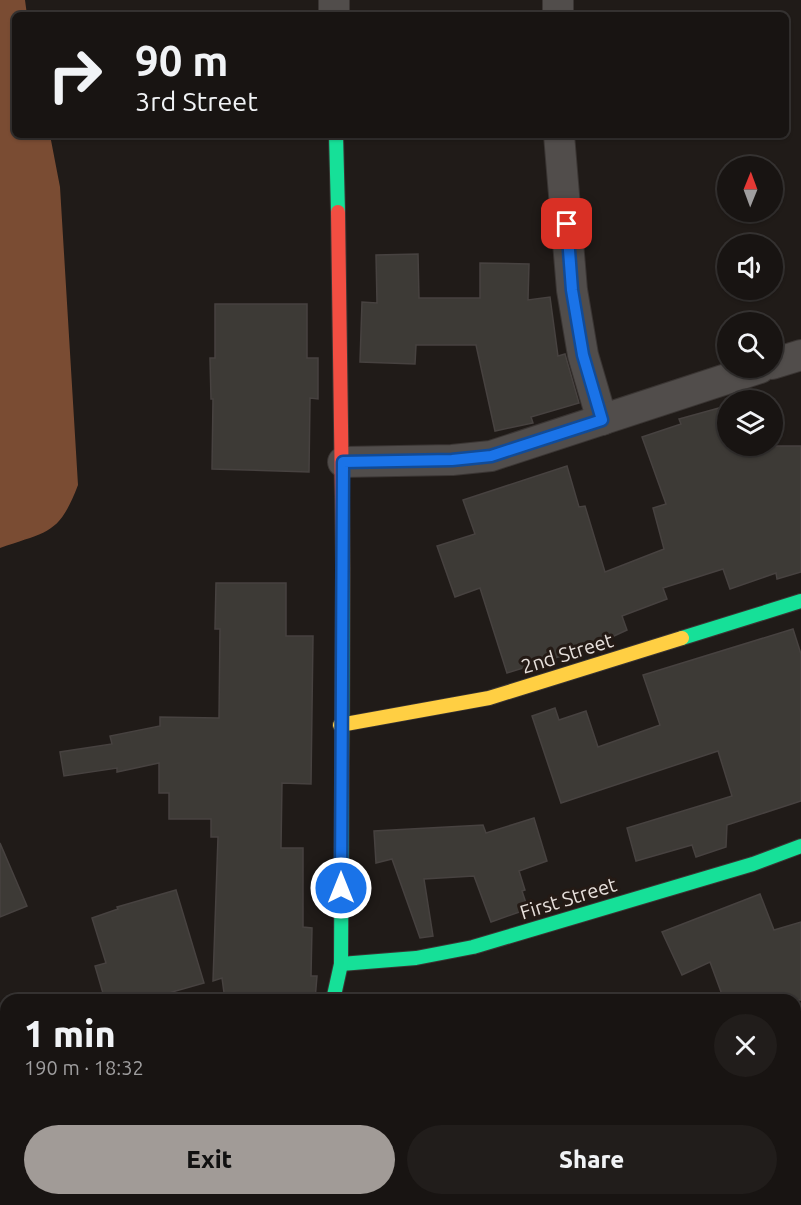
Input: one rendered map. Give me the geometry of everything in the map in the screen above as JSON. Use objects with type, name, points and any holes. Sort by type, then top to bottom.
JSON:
[{"type":"street","points":[[334,994],[341,964],[340,725],[343,462],[336,138]]},
{"type":"street","points":[[559,138],[572,290],[583,355],[602,420]]},
{"type":"street","points":[[783,361],[801,355]]},
{"type":"street","points":[[343,462],[452,460],[491,456],[730,378]]},
{"type":"street","name":"2nd Street","points":[[340,725],[489,698],[801,601]]},
{"type":"street","name":"First Street","points":[[341,964],[416,958],[473,947],[753,864],[801,846]]},
{"type":"shaded area","points":[[0,0],[25,0],[27,12],[12,12],[12,138],[51,138],[60,187],[78,485],[65,514],[50,529],[0,548]]},
{"type":"building","points":[[418,254],[419,298],[480,298],[480,263],[529,264],[528,300],[550,297],[558,356],[565,354],[579,403],[531,417],[533,423],[495,431],[476,345],[416,345],[415,364],[360,362],[362,302],[377,303],[376,255]]},
{"type":"building","points":[[215,304],[307,304],[307,358],[318,358],[318,399],[310,398],[309,472],[212,469],[213,399],[211,399],[210,358],[215,358]]},
{"type":"building","points":[[717,409],[717,456],[783,456],[783,446],[801,446],[801,572],[777,579],[776,573],[730,589],[723,569],[663,588],[667,599],[622,616],[627,630],[590,647],[507,673],[480,588],[455,597],[437,546],[475,534],[463,500],[567,466],[579,507],[585,506],[605,572],[664,549],[653,508],[666,504],[642,437],[681,424],[679,419]]},
{"type":"building","points":[[216,583],[286,583],[286,636],[313,636],[311,784],[282,783],[281,848],[303,848],[303,927],[312,928],[311,976],[317,976],[316,994],[224,994],[222,978],[213,981],[218,837],[211,837],[211,819],[169,819],[169,793],[159,793],[159,763],[117,772],[117,768],[64,776],[60,752],[112,744],[110,736],[160,726],[160,717],[219,718],[220,629],[215,629]]},
{"type":"building","points":[[793,629],[801,654],[801,801],[727,825],[726,847],[696,857],[692,845],[636,861],[627,828],[732,796],[718,751],[561,803],[532,716],[555,708],[559,720],[586,711],[598,747],[660,725],[643,675]]},
{"type":"building","points":[[534,818],[547,861],[519,871],[528,909],[491,922],[474,876],[424,879],[433,936],[420,938],[392,859],[376,863],[374,831],[483,825],[486,833]]},
{"type":"building","points":[[0,843],[27,906],[0,917]]},
{"type":"building","points":[[176,890],[204,983],[165,994],[103,994],[95,966],[106,963],[92,918],[118,909],[117,907]]},
{"type":"building","points":[[760,894],[774,930],[801,922],[801,994],[722,994],[710,962],[682,975],[662,932]]},
{"type":"traffic: fast","points":[[336,138],[338,212]]},
{"type":"traffic: fast","points":[[334,994],[341,964],[343,568]]},
{"type":"traffic: fast","points":[[682,638],[801,601]]},
{"type":"traffic: fast","points":[[341,964],[416,958],[473,947],[753,864],[801,846]]},
{"type":"traffic: slow","points":[[340,725],[489,698],[682,638]]},
{"type":"traffic: jam","points":[[338,212],[343,568]]},
{"type":"route","points":[[341,888],[343,462],[452,460],[491,456],[522,448],[602,420],[583,355],[572,290],[567,224]]}]
